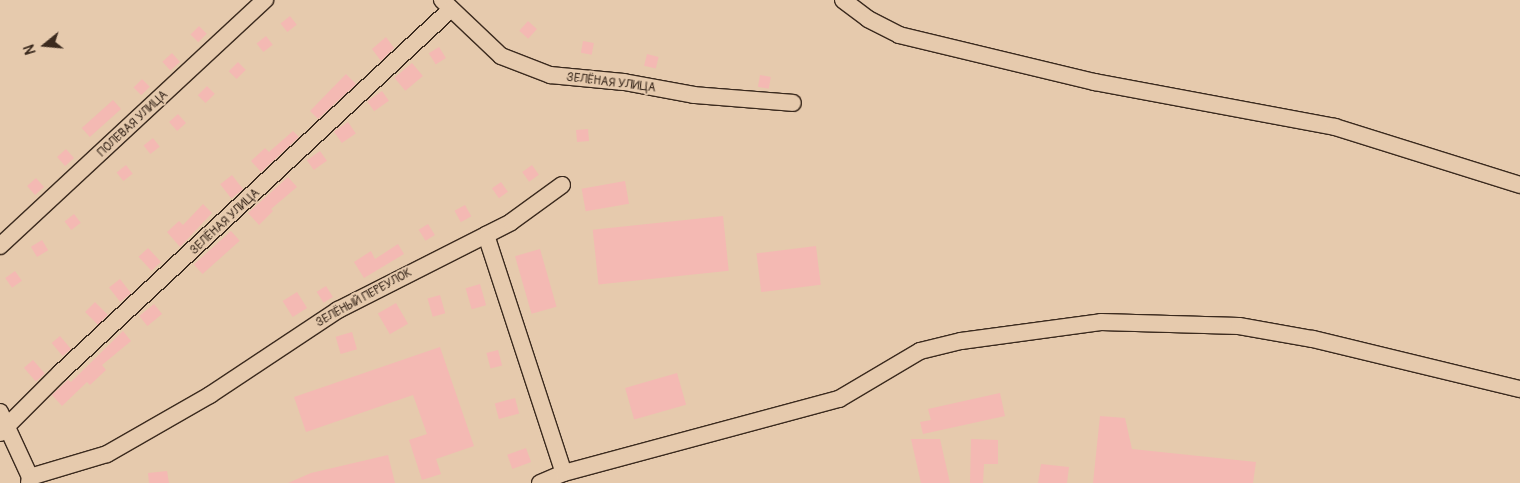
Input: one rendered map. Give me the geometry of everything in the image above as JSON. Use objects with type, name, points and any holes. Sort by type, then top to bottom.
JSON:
[{"type":"street","name":"ПОЛЕВАЯ УЛИЦА","points":[[0,246],[265,0]]},
{"type":"street","points":[[843,0],[868,20],[899,35],[1095,82],[1335,127],[1520,185]]},
{"type":"street","name":"ЗЕЛЁНАЯ УЛИЦА","points":[[2,423],[446,5],[501,56],[550,76],[624,82],[694,95],[793,103]]},
{"type":"street","name":"ЗЕЛЁНЫЙ ПЕРЕУЛОК","points":[[30,480],[107,454],[210,395],[338,310],[486,236],[511,222],[562,185]]},
{"type":"street","points":[[486,236],[564,473]]},
{"type":"street","points":[[540,483],[564,473],[839,399],[920,351],[961,341],[1101,322],[1239,326],[1313,339],[1520,389]]},
{"type":"street","points":[[2,423],[30,480]]},
{"type":"building","points":[[290,16],[297,25],[287,32],[281,23]]},
{"type":"building","points":[[528,21],[537,29],[528,39],[519,31]]},
{"type":"building","points":[[199,26],[207,34],[198,42],[191,34]]},
{"type":"building","points":[[266,36],[273,45],[263,52],[257,43]]},
{"type":"building","points":[[386,37],[394,48],[381,61],[372,49]]},
{"type":"building","points":[[583,41],[594,43],[592,55],[581,53]]},
{"type":"building","points":[[439,47],[446,58],[436,64],[429,53]]},
{"type":"building","points":[[172,53],[180,62],[170,71],[162,62]]},
{"type":"building","points":[[647,54],[659,57],[656,69],[644,66]]},
{"type":"building","points":[[238,62],[246,70],[237,79],[229,71]]},
{"type":"building","points":[[412,63],[423,76],[405,91],[394,78]]},
{"type":"building","points":[[346,74],[356,84],[318,119],[310,111]]},
{"type":"building","points":[[760,75],[771,77],[769,89],[758,87]]},
{"type":"building","points":[[142,79],[150,87],[141,95],[134,87]]},
{"type":"building","points":[[207,86],[215,94],[206,103],[198,95]]},
{"type":"building","points":[[382,91],[389,101],[374,111],[367,101]]},
{"type":"building","points":[[113,100],[121,109],[90,137],[82,128]]},
{"type":"building","points":[[178,114],[186,123],[177,131],[169,122]]},
{"type":"building","points":[[348,122],[356,134],[342,143],[334,132]]},
{"type":"building","points":[[588,129],[589,141],[577,142],[576,130]]},
{"type":"building","points":[[293,131],[299,137],[261,172],[251,161],[265,148],[269,152]]},
{"type":"building","points":[[153,138],[160,147],[150,154],[144,145]]},
{"type":"building","points":[[66,149],[74,158],[65,166],[57,157]]},
{"type":"building","points":[[320,151],[327,161],[314,170],[307,160]]},
{"type":"building","points":[[126,165],[133,174],[123,181],[117,172]]},
{"type":"building","points":[[532,165],[539,175],[529,182],[522,172]]},
{"type":"building","points":[[232,175],[243,189],[231,198],[220,184]]},
{"type":"building","points":[[288,177],[297,187],[271,209],[273,211],[259,225],[248,213]]},
{"type":"building","points":[[36,178],[44,187],[35,195],[27,186]]},
{"type":"building","points":[[625,181],[629,204],[586,211],[582,189]]},
{"type":"building","points":[[501,182],[508,192],[499,198],[492,188]]},
{"type":"building","points":[[203,204],[212,213],[180,247],[167,232],[179,221],[183,225]]},
{"type":"building","points":[[465,205],[471,216],[461,222],[455,211]]},
{"type":"building","points":[[74,214],[81,223],[71,230],[65,221]]},
{"type":"building","points":[[723,216],[729,271],[598,284],[593,230]]},
{"type":"building","points":[[428,224],[435,235],[426,241],[419,230]]},
{"type":"building","points":[[231,231],[240,241],[203,274],[194,264]]},
{"type":"building","points":[[42,240],[48,250],[37,257],[31,247]]},
{"type":"building","points":[[398,244],[404,254],[364,278],[354,262],[371,251],[375,259]]},
{"type":"building","points":[[816,246],[821,285],[761,292],[756,253]]},
{"type":"building","points":[[148,248],[161,262],[151,271],[138,257]]},
{"type":"building","points":[[540,249],[557,307],[532,314],[515,256]]},
{"type":"building","points":[[15,271],[22,281],[12,288],[5,278]]},
{"type":"building","points":[[120,279],[131,293],[120,302],[109,288]]},
{"type":"building","points":[[480,284],[486,305],[472,309],[466,288]]},
{"type":"building","points":[[326,286],[333,297],[324,303],[317,292]]},
{"type":"building","points":[[297,292],[307,308],[293,317],[283,301]]},
{"type":"building","points":[[440,295],[445,313],[433,317],[428,299]]},
{"type":"building","points":[[95,302],[108,315],[98,325],[85,312]]},
{"type":"building","points":[[396,303],[408,324],[390,334],[378,314]]},
{"type":"building","points":[[154,304],[162,314],[147,326],[139,316]]},
{"type":"building","points":[[123,331],[131,341],[102,365],[106,370],[90,385],[87,382],[62,406],[52,395],[68,380],[71,382]]},
{"type":"building","points":[[352,332],[357,349],[341,354],[336,337]]},
{"type":"building","points":[[60,336],[71,349],[63,356],[52,343]]},
{"type":"building","points":[[440,347],[474,446],[436,459],[441,474],[422,480],[409,440],[427,434],[413,395],[306,432],[294,397]]},
{"type":"building","points":[[498,350],[502,365],[491,369],[486,353]]},
{"type":"building","points":[[33,360],[45,374],[36,381],[24,368]]},
{"type":"building","points":[[677,373],[686,405],[634,420],[625,388]]},
{"type":"building","points":[[1000,393],[1005,416],[923,434],[920,422],[931,420],[928,409]]},
{"type":"building","points":[[515,398],[519,413],[499,419],[495,403]]},
{"type":"building","points":[[1100,416],[1125,418],[1132,449],[1256,462],[1253,483],[1093,483]]},
{"type":"building","points":[[911,439],[940,439],[950,483],[921,483]]},
{"type":"building","points":[[971,439],[998,440],[998,464],[984,464],[983,483],[970,483]]},
{"type":"building","points":[[526,448],[531,462],[512,469],[507,455]]},
{"type":"building","points":[[388,455],[395,483],[288,483],[311,473]]},
{"type":"building","points":[[1041,464],[1069,467],[1067,483],[1038,483]]},
{"type":"building","points":[[167,471],[169,483],[149,483],[148,473]]}]
